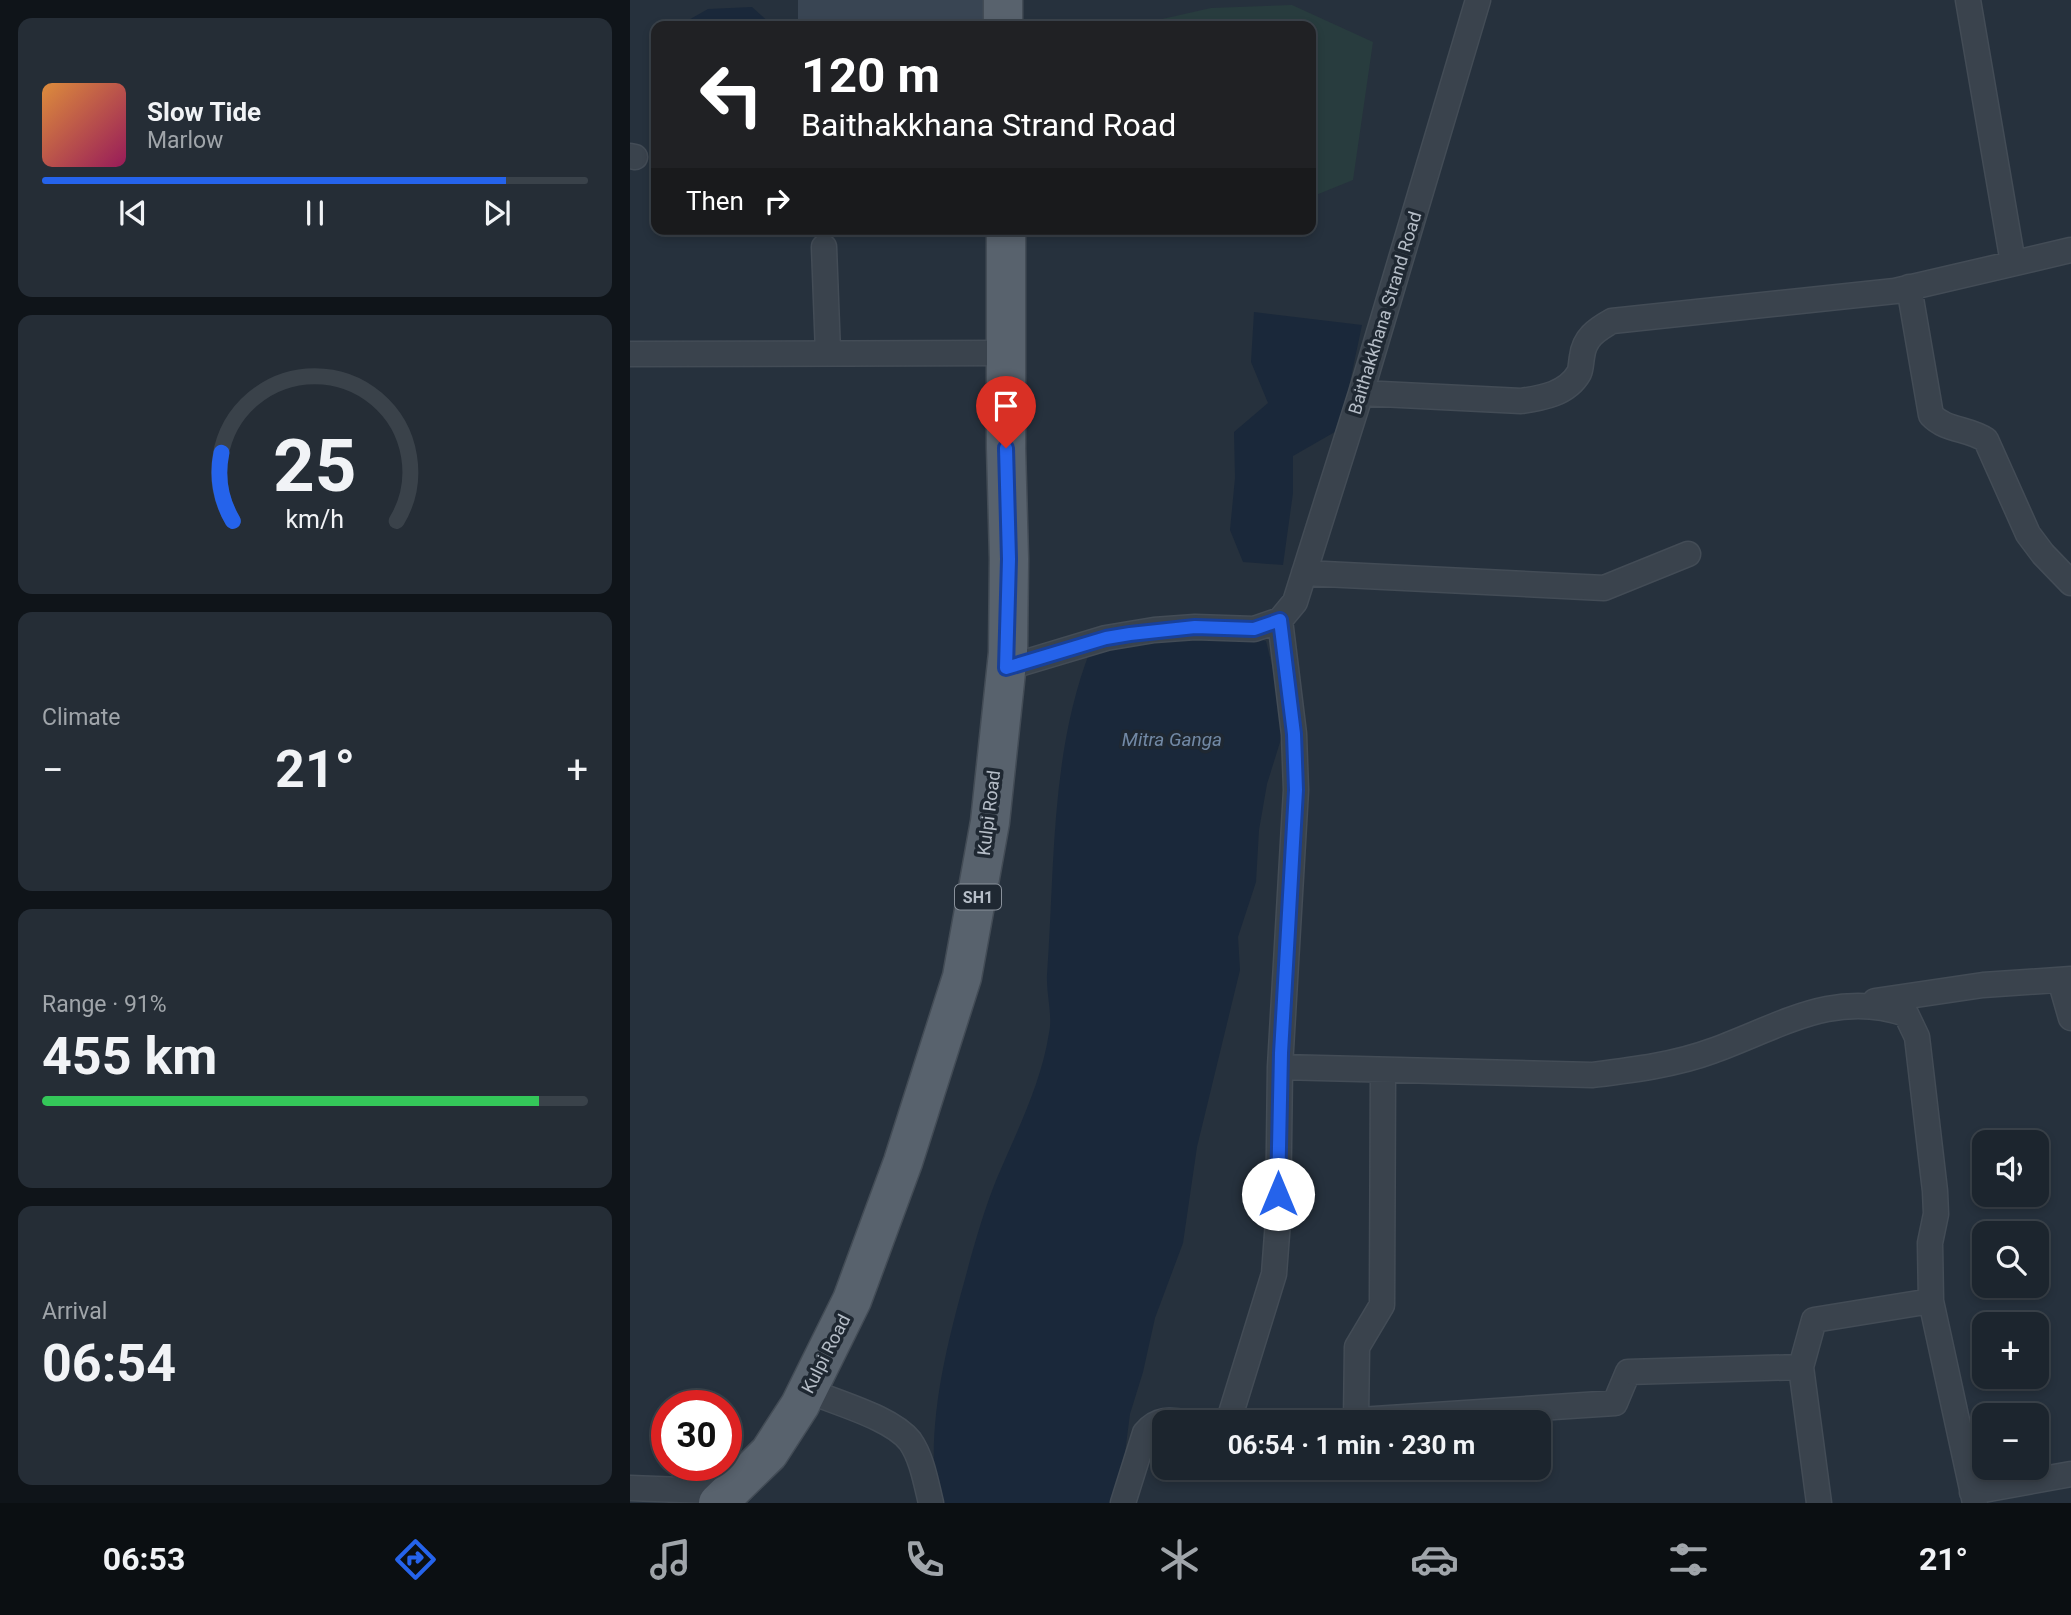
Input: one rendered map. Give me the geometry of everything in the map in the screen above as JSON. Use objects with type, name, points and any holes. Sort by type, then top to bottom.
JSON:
[{"type":"main road","points":[[1003,0],[1003,21]]},
{"type":"main road","name":"Kulpi Road","points":[[732,1499],[769,1453],[807,1390],[857,1288],[903,1163],[962,977],[990,822],[1006,668],[1009,559],[1006,235]]},
{"type":"street","name":"Baithakkhana Strand Road","points":[[1280,620],[1295,602],[1362,393],[1478,0]]},
{"type":"street","points":[[1968,0],[2012,263]]},
{"type":"street","points":[[824,247],[828,353]]},
{"type":"street","points":[[1362,393],[1521,401],[1544,398],[1564,389],[1580,373],[1583,349],[1594,331],[1612,321],[1909,287],[2071,250]]},
{"type":"street","points":[[1909,287],[1931,415],[1939,424],[1978,434],[1986,440],[2028,534],[2071,583]]},
{"type":"street","points":[[630,354],[1006,353]]},
{"type":"street","points":[[1304,573],[1604,588],[1688,554]]},
{"type":"street","points":[[1006,668],[1106,638],[1195,627],[1254,629],[1280,620],[1294,734],[1296,790],[1280,1067],[1278,1221],[1274,1274],[1232,1410]]},
{"type":"street","points":[[1280,1067],[1592,1075],[1635,1070],[1711,1052],[1777,1024],[1850,1004],[1983,985],[2066,980],[2071,1018]]},
{"type":"street","points":[[1850,1004],[1882,1006],[1906,1014],[1917,1037],[1936,1191],[1936,1214],[1930,1243],[1931,1301],[1974,1497],[2071,1474]]},
{"type":"street","points":[[1356,1410],[1357,1347],[1382,1306],[1383,1070]]},
{"type":"street","points":[[1819,1503],[1801,1367],[1814,1320],[1931,1301]]},
{"type":"street","points":[[1508,1410],[1615,1403],[1628,1372],[1801,1367]]},
{"type":"street","points":[[807,1390],[897,1428],[911,1443],[921,1464],[931,1503]]},
{"type":"street","points":[[1123,1503],[1145,1433],[1152,1424]]},
{"type":"street","points":[[630,1488],[732,1499]]},
{"type":"green space","points":[[1292,5],[1373,42],[1353,180],[1316,195],[1316,21],[1153,21],[1211,8]]},
{"type":"water","points":[[752,7],[767,21],[687,21],[708,9]]},
{"type":"water","points":[[1254,312],[1362,325],[1340,429],[1293,456],[1293,493],[1283,565],[1243,562],[1230,530],[1235,478],[1234,432],[1268,403],[1251,362]]},
{"type":"water","name":"Mitra Ganga","points":[[1226,631],[1266,641],[1286,723],[1267,784],[1259,830],[1256,882],[1238,937],[1240,970],[1197,1147],[1183,1243],[1155,1318],[1130,1414],[1120,1491],[1111,1503],[937,1503],[934,1446],[944,1361],[984,1215],[1034,1089],[1049,1033],[1047,975],[1056,811],[1077,690],[1090,651]]},
{"type":"building","points":[[798,0],[986,0],[986,21],[798,21]]},
{"type":"route","points":[[1006,448],[1009,559],[1006,668],[1106,638],[1195,627],[1254,629],[1280,620],[1294,734],[1296,790],[1281,1053],[1278,1194]]}]
